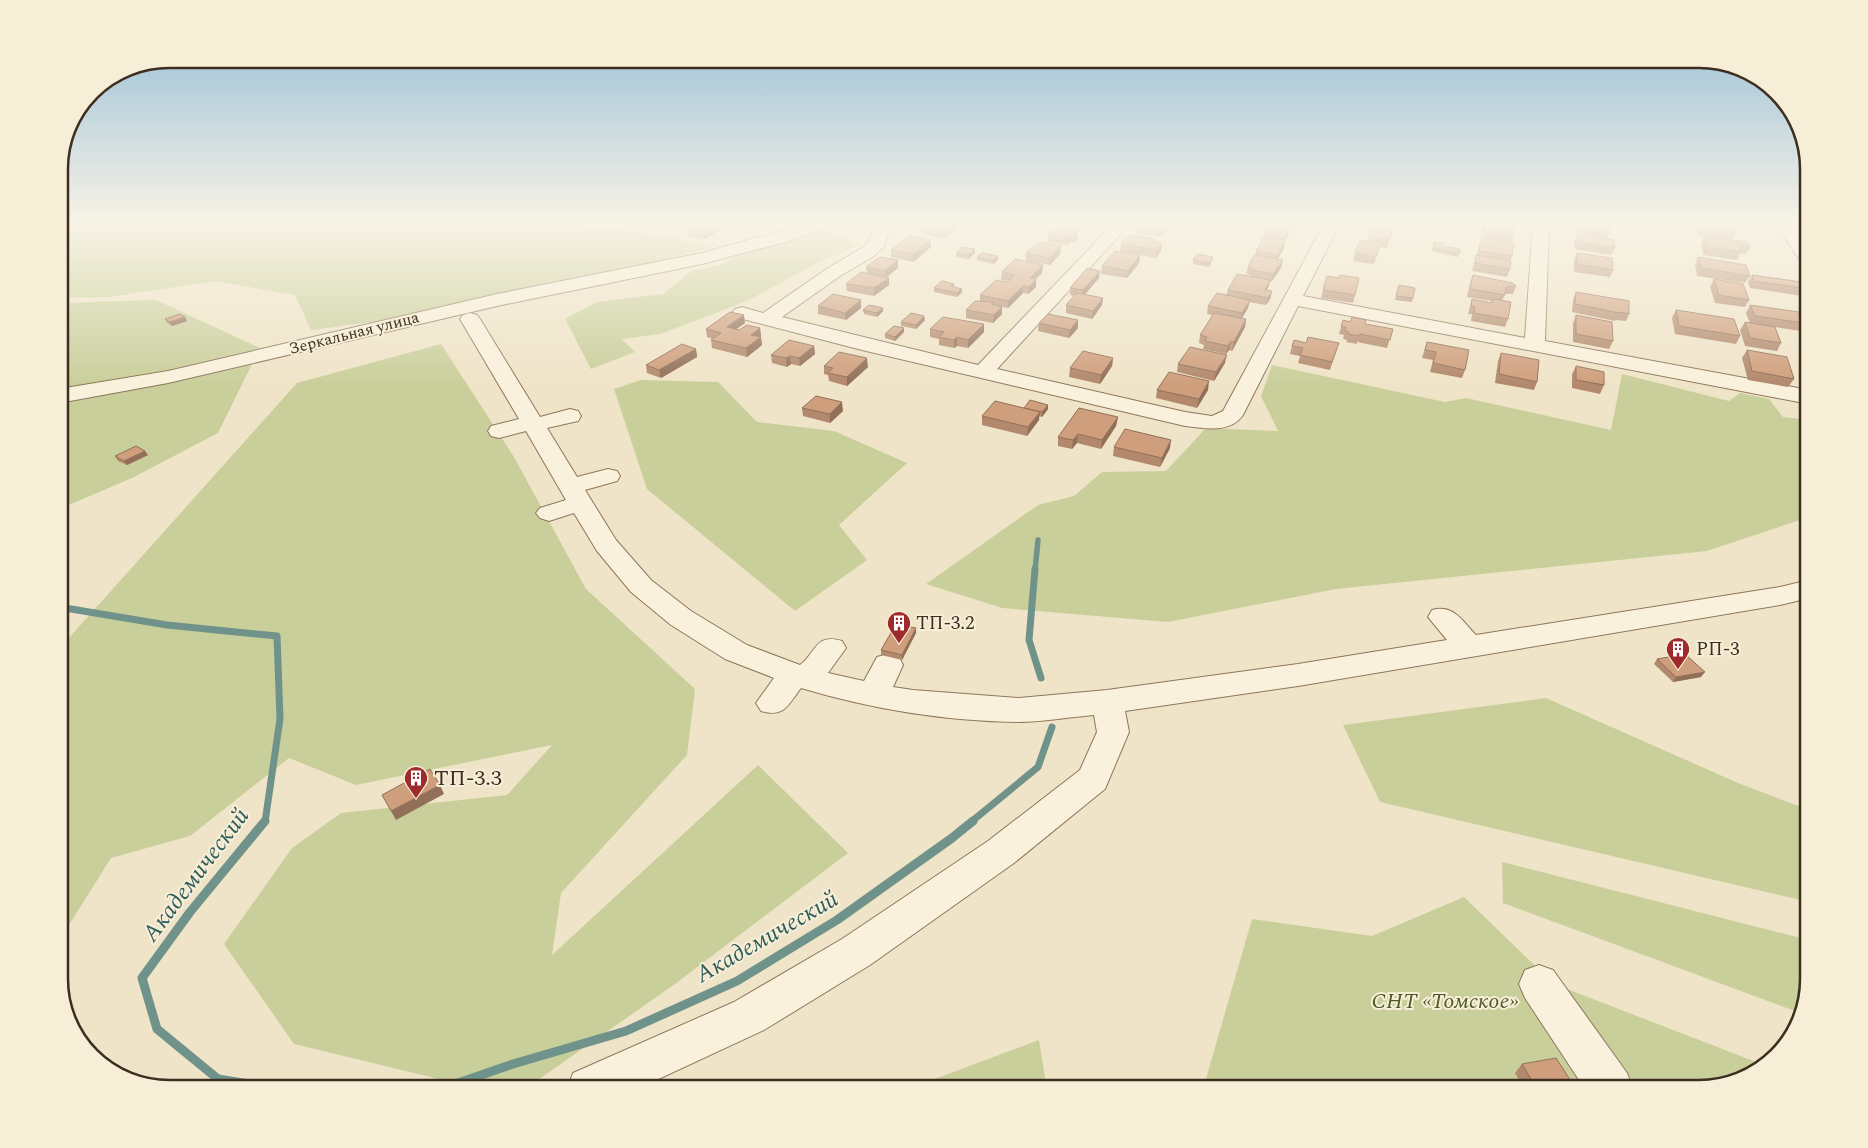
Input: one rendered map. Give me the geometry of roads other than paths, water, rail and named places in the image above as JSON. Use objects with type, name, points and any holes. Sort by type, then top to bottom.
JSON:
[{"type":"street","name":"Зеркальная улица","points":[[68,394],[164,378],[396,322],[607,278]]},
{"type":"street","points":[[767,319],[826,278]]},
{"type":"street","points":[[983,372],[1072,278]]},
{"type":"street","points":[[742,313],[1185,419],[1215,423],[1232,415],[1264,350],[1305,278]]},
{"type":"street","points":[[1535,344],[1538,278]]},
{"type":"street","points":[[1294,300],[1800,395]]},
{"type":"street","points":[[470,319],[606,545],[641,586],[681,618],[736,652],[801,676],[873,696],[913,702],[1019,710],[1106,702],[1298,675],[1800,591]]},
{"type":"street","points":[[499,432],[570,416]]},
{"type":"street","points":[[549,513],[608,476]]},
{"type":"street","points":[[1442,617],[1470,647]]},
{"type":"street","points":[[772,702],[831,648]]},
{"type":"street","points":[[873,696],[888,665]]},
{"type":"street","points":[[609,1080],[749,1016],[856,952],[1001,852],[1093,779],[1113,732],[1106,702]]},
{"type":"street","points":[[1539,984],[1605,1080]]},
{"type":"waterway","name":"Академический","points":[[1035,570],[1038,540]]},
{"type":"waterway","name":"Академический","points":[[1035,569],[1029,640],[1041,678]]},
{"type":"waterway","name":"Академический","points":[[68,608],[167,625],[277,636],[280,719],[265,822]]},
{"type":"waterway","name":"Академический","points":[[971,822],[1038,767],[1052,727]]},
{"type":"waterway","name":"Академический","points":[[224,1080],[218,1079],[157,1029],[142,978],[190,912],[265,821]]},
{"type":"waterway","name":"Академический","points":[[467,1080],[513,1064],[626,1031],[737,981],[837,920],[973,821]]},
{"type":"place","name":"ТП-3.2","points":[[899,644]]},
{"type":"place","name":"РП-3","points":[[1678,670]]},
{"type":"place","name":"ТП-3.3","points":[[416,799]]},
{"type":"park label","name":"СНТ «Томское»","points":[[1445,1001]]}]
